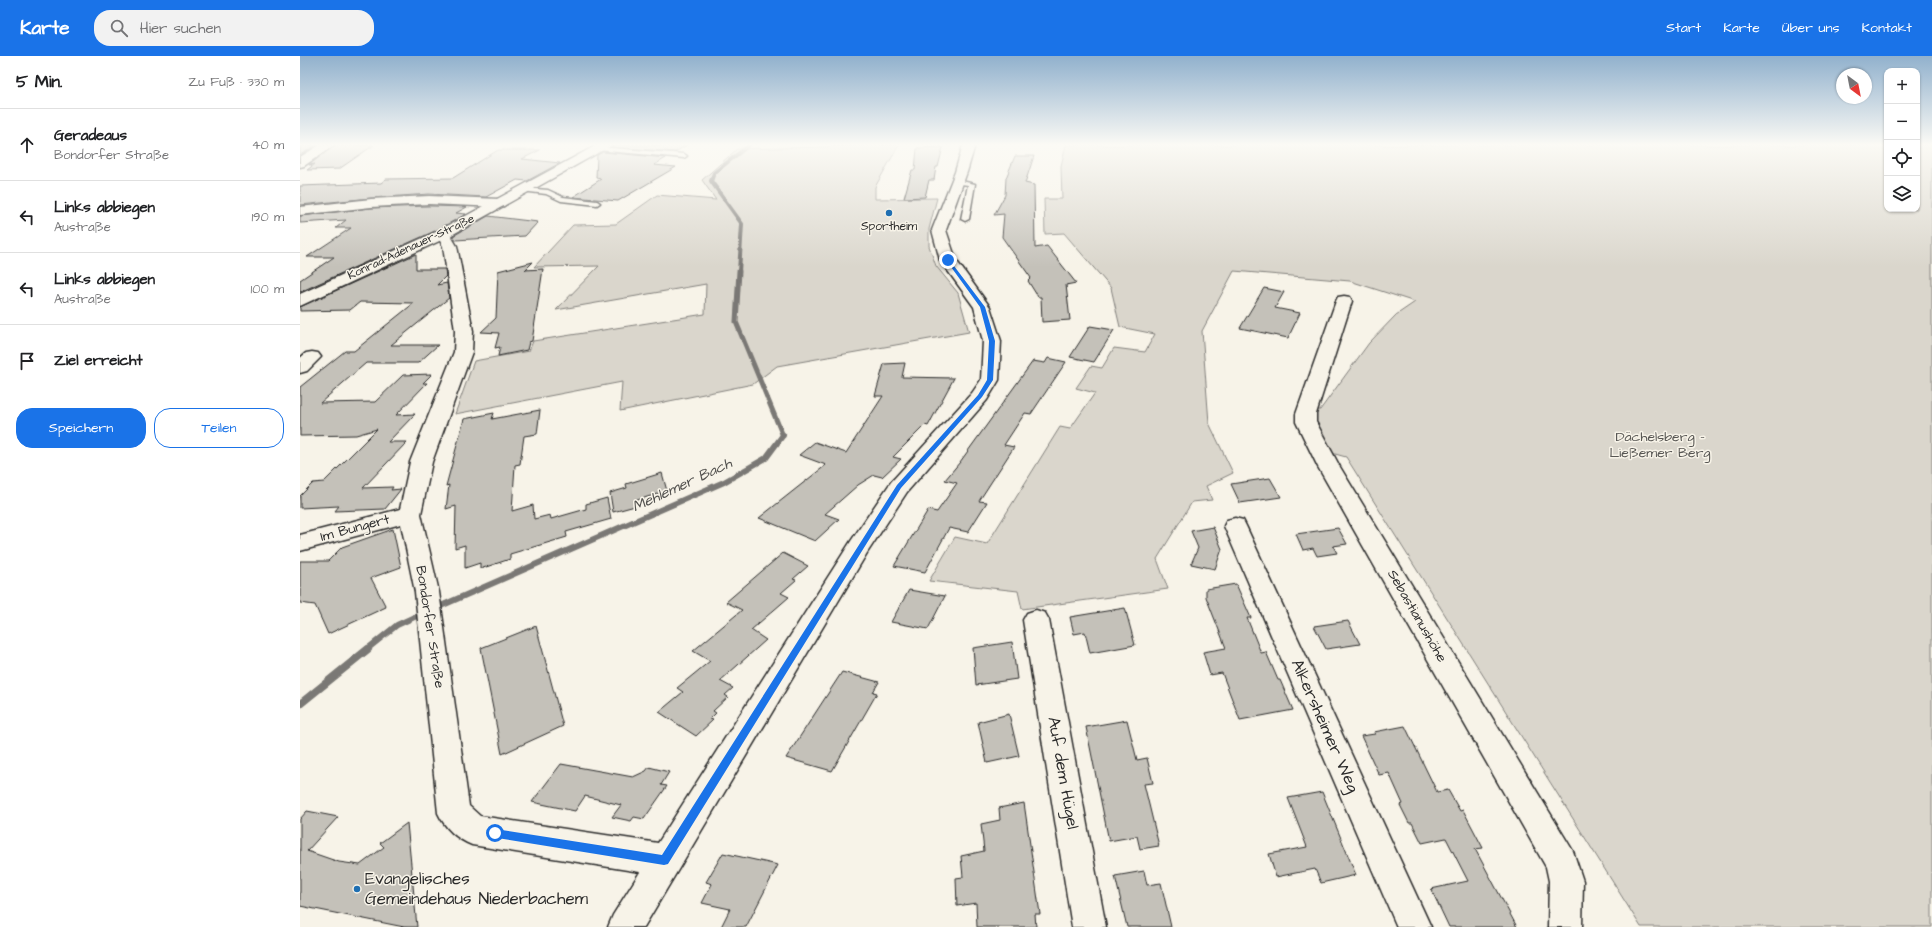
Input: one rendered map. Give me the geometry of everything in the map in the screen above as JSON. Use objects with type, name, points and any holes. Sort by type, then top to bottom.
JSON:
[{"type":"street","name":"Konrad-Adenauer-Straße","points":[[300,301],[326,287],[443,234],[532,186]]},
{"type":"street","points":[[624,927],[664,860],[899,487],[980,396],[990,380],[992,341],[982,307],[948,260],[939,230],[957,186]]},
{"type":"street","points":[[300,211],[371,203],[429,200],[499,203]]},
{"type":"street","name":"Bondorfer Straße","points":[[443,234],[450,246],[464,331],[463,352],[421,462],[410,514],[427,592],[454,813],[472,830],[664,860]]},
{"type":"street","name":"Sebastianushöhe","points":[[1344,301],[1306,414],[1308,428],[1560,862],[1566,881],[1565,927]]},
{"type":"street","name":"Im Bungert","points":[[300,543],[410,514]]},
{"type":"street","name":"Alkersheimer Weg","points":[[1235,526],[1414,927]]},
{"type":"street","name":"Auf dem Hügel","points":[[1036,620],[1089,927]]},
{"type":"lane","points":[[965,219],[972,186]]},
{"type":"lane","points":[[524,190],[551,193],[561,200],[597,203]]},
{"type":"green space","points":[[706,186],[876,186],[875,199],[937,198],[929,229],[929,246],[936,266],[958,293],[969,332],[777,366],[753,384],[620,411],[622,382],[455,414],[474,361],[529,351],[533,341],[705,314],[706,284],[556,310],[599,266],[534,267],[573,225],[616,224],[657,195],[716,200]]},
{"type":"green space","name":"Dächelsberg - Ließemer Berg","points":[[1062,186],[1884,186],[1884,212],[1920,212],[1920,186],[1932,186],[1932,927],[1641,927],[1346,457],[1328,452],[1313,421],[1314,410],[1320,410],[1369,343],[1396,315],[1415,302],[1350,281],[1234,271],[1202,331],[1209,423],[1233,473],[1206,486],[1212,500],[1192,502],[1157,559],[1168,589],[1022,609],[1018,591],[929,581],[955,537],[987,544],[1060,427],[1070,429],[1095,393],[1076,388],[1091,366],[1102,368],[1114,348],[1145,352],[1155,334],[1120,327],[1111,288],[1064,233],[1045,234],[1044,199],[1062,199]]},
{"type":"building","points":[[300,186],[507,186],[486,197],[429,194],[300,205]]},
{"type":"building","points":[[591,186],[644,186],[618,201],[573,197]]},
{"type":"building","points":[[908,186],[928,186],[925,197],[904,198]]},
{"type":"building","points":[[1006,186],[1034,186],[1035,248],[1047,246],[1076,283],[1066,285],[1070,320],[1042,322],[1041,297],[1038,297],[1028,281],[1031,278],[1002,237],[1004,214],[994,215],[1005,195]]},
{"type":"building","points":[[429,206],[467,207],[456,213],[466,214],[437,230],[300,292],[300,280],[334,257],[307,257],[351,228],[336,228],[346,220],[300,223],[300,216],[371,208]]},
{"type":"building","points":[[488,216],[538,222],[525,236],[455,240],[453,236]]},
{"type":"building","points":[[416,254],[416,269],[445,269],[446,276],[437,285],[447,283],[449,298],[391,345],[438,345],[418,363],[366,363],[320,403],[375,402],[403,375],[432,374],[423,383],[427,383],[396,415],[415,414],[388,442],[407,442],[363,488],[393,487],[391,490],[401,489],[385,509],[335,511],[339,506],[300,508],[300,496],[313,483],[324,482],[377,429],[356,435],[300,436],[300,387],[345,351],[354,351],[414,303],[360,302],[350,310],[300,311],[300,307]]},
{"type":"building","points":[[533,262],[525,270],[543,269],[532,341],[529,342],[527,350],[498,356],[500,347],[495,348],[499,333],[481,332],[496,318],[498,271]]},
{"type":"building","points":[[1264,288],[1284,292],[1275,308],[1300,313],[1288,338],[1240,328]]},
{"type":"building","points":[[1090,326],[1114,330],[1094,362],[1070,357]]},
{"type":"building","points":[[1048,358],[1066,362],[1031,414],[1025,413],[1004,445],[1014,447],[979,501],[987,502],[968,532],[949,528],[925,572],[894,566],[928,510],[937,512],[957,483],[945,480],[960,462],[1033,361],[1045,363]]},
{"type":"building","points":[[905,363],[902,377],[954,378],[928,426],[925,425],[893,457],[901,459],[882,477],[874,475],[858,485],[825,514],[839,519],[815,541],[759,518],[826,465],[799,455],[815,442],[846,453],[883,396],[875,396],[884,364]]},
{"type":"building","points":[[540,410],[537,434],[524,436],[520,464],[515,465],[512,511],[533,505],[534,519],[550,515],[551,519],[586,509],[586,504],[607,498],[611,519],[566,532],[567,537],[510,554],[510,559],[480,569],[480,563],[465,568],[465,545],[455,548],[456,506],[446,509],[449,485],[446,486],[464,419],[494,413],[492,419]]},
{"type":"building","points":[[662,473],[667,491],[634,501],[635,506],[613,512],[610,493],[627,488],[626,484]]},
{"type":"building","points":[[1270,478],[1281,497],[1240,503],[1231,484]]},
{"type":"building","points":[[1213,527],[1222,549],[1215,569],[1191,564],[1198,548],[1191,531]]},
{"type":"building","points":[[1338,528],[1347,544],[1333,546],[1337,553],[1317,556],[1313,548],[1303,550],[1296,534]]},
{"type":"building","points":[[393,529],[401,567],[371,578],[386,607],[328,634],[315,605],[300,603],[300,561],[328,561],[342,547]]},
{"type":"building","points":[[783,553],[808,566],[793,579],[796,580],[781,593],[789,597],[751,630],[766,640],[720,681],[733,688],[725,695],[728,697],[713,711],[716,713],[710,719],[713,720],[696,736],[659,712],[683,692],[677,688],[710,661],[693,651],[742,610],[726,602]]},
{"type":"building","points":[[1236,584],[1251,618],[1247,618],[1261,653],[1266,652],[1293,710],[1240,720],[1222,673],[1210,675],[1203,652],[1226,648],[1206,597],[1206,589]]},
{"type":"building","points":[[909,590],[945,596],[928,629],[891,622]]},
{"type":"building","points":[[1125,608],[1135,645],[1090,653],[1085,632],[1074,634],[1070,617]]},
{"type":"building","points":[[1348,621],[1360,644],[1326,649],[1314,626]]},
{"type":"building","points":[[536,626],[563,726],[502,754],[481,648]]},
{"type":"building","points":[[1012,642],[1017,679],[976,685],[973,648]]},
{"type":"building","points":[[842,672],[879,682],[873,692],[877,693],[832,771],[786,758]]},
{"type":"building","points":[[1009,714],[1019,756],[987,763],[978,722]]},
{"type":"building","points":[[1127,720],[1137,760],[1147,758],[1153,783],[1144,784],[1159,846],[1140,849],[1137,836],[1109,841],[1086,727]]},
{"type":"building","points":[[1405,726],[1437,792],[1448,790],[1460,811],[1463,810],[1483,848],[1475,849],[1517,927],[1449,927],[1431,889],[1468,881],[1446,838],[1422,843],[1412,823],[1409,823],[1400,805],[1403,804],[1389,773],[1379,775],[1361,736]]},
{"type":"building","points":[[561,764],[633,777],[646,771],[649,767],[669,772],[661,785],[667,786],[644,819],[634,817],[631,821],[612,817],[621,805],[585,796],[575,811],[532,802]]},
{"type":"building","points":[[1322,792],[1356,875],[1321,883],[1315,869],[1276,877],[1269,854],[1307,847],[1288,798]]},
{"type":"building","points":[[1024,803],[1040,914],[1035,914],[1036,927],[977,927],[976,903],[957,906],[956,878],[963,877],[961,856],[984,851],[981,824],[1000,820],[999,808]]},
{"type":"building","name":"Evangelisches Gemeindehaus Niederbachem","points":[[307,811],[338,817],[307,851],[339,862],[360,865],[384,847],[380,843],[407,823],[417,927],[404,927],[300,906],[300,819]]},
{"type":"building","points":[[723,853],[778,865],[746,927],[721,927],[730,909],[702,903],[712,884],[706,882]]},
{"type":"building","points":[[1144,871],[1147,885],[1161,883],[1171,927],[1127,927],[1115,876]]},
{"type":"waterway","name":"Mehlemer Bach","points":[[714,186],[742,224],[739,272]]},
{"type":"waterway","name":"Mehlemer Bach","points":[[739,271],[736,322],[783,435]]},
{"type":"waterway","name":"Mehlemer Bach","points":[[434,609],[724,482],[766,458],[783,435]]},
{"type":"waterway","name":"Mehlemer Bach","points":[[366,650],[397,625],[423,613]]},
{"type":"waterway","name":"Mehlemer Bach","points":[[300,704],[368,649]]},
{"type":"place","name":"Sportheim","points":[[889,213]]},
{"type":"place","name":"Evangelisches Gemeindehaus Niederbachem","points":[[357,889]]},
{"type":"route","points":[[495,833],[664,860],[899,487],[980,396],[990,380],[992,341],[982,307],[948,260]]}]
